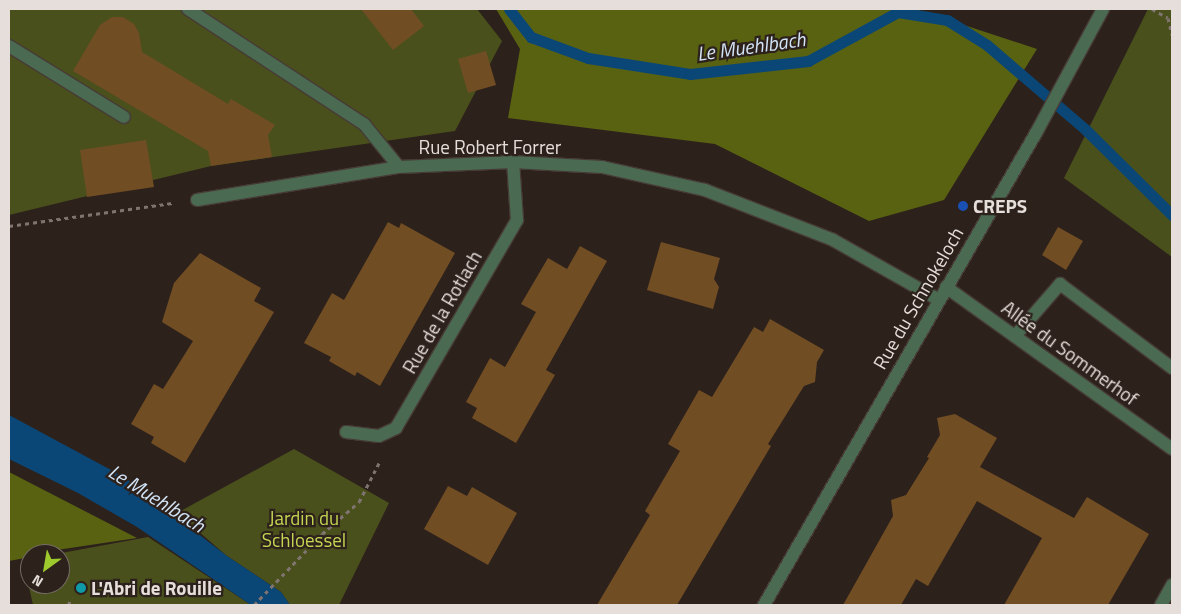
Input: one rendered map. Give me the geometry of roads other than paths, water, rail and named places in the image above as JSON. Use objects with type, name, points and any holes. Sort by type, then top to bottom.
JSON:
[{"type":"street","points":[[188,9],[364,124],[400,167]]},
{"type":"street","name":"Rue du Schnokeloch","points":[[764,605],[1036,133],[1103,9]]},
{"type":"street","points":[[9,46],[124,116]]},
{"type":"street","name":"Rue Robert Forrer","points":[[198,200],[400,167],[513,162],[602,167],[705,190],[833,240],[939,300]]},
{"type":"street","name":"Rue de la Rotlach","points":[[346,432],[379,436],[396,428],[517,220],[513,162]]},
{"type":"street","points":[[1015,336],[1060,284],[1172,368]]},
{"type":"street","name":"Allée du Sommerhof","points":[[946,287],[1172,450]]},
{"type":"street","points":[[1161,605],[1172,585]]},
{"type":"water","points":[[9,415],[124,477],[227,556],[281,592],[290,605],[251,605],[137,527],[78,493],[9,459]]},
{"type":"waterway","name":"Le Muehlbach","points":[[509,9],[531,37],[588,58],[690,74],[808,61],[898,12],[947,20],[987,45],[1086,130],[1172,215]]},
{"type":"place","name":"CREPS","points":[[963,206]]},
{"type":"place","name":"L'Abri de Rouille","points":[[81,588]]},
{"type":"park label","name":"Jardin du Schloessel","points":[[304,529]]}]
